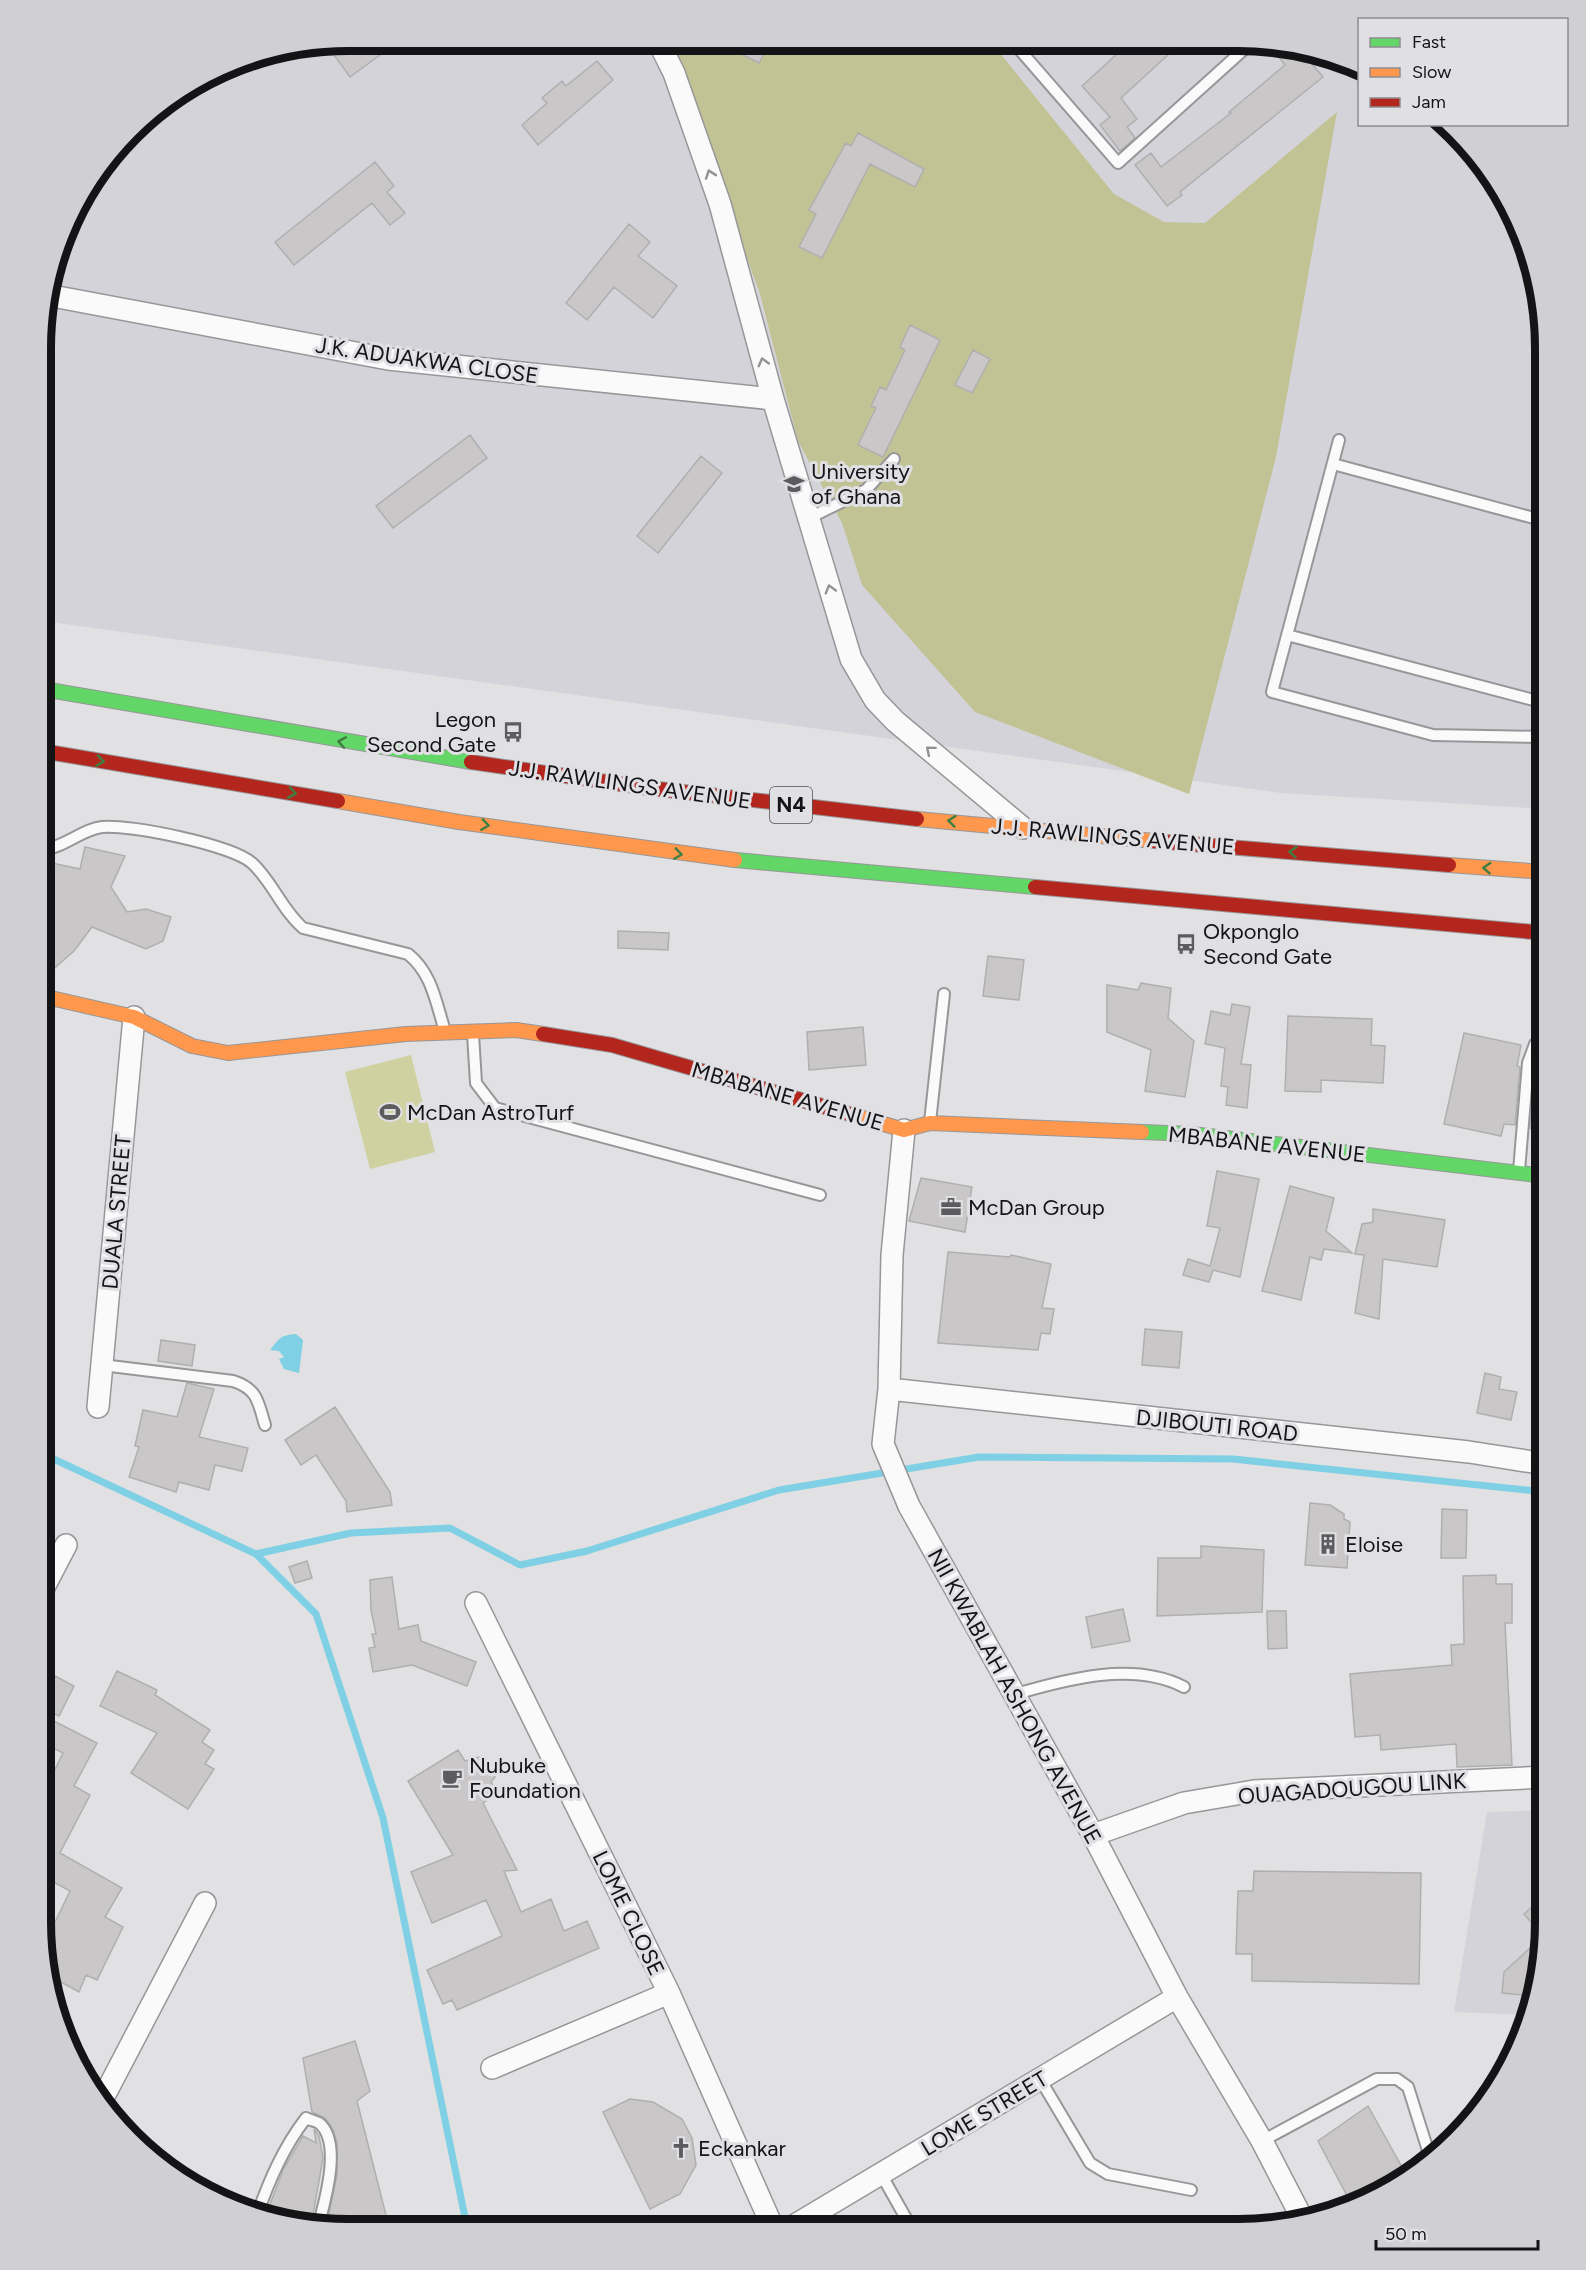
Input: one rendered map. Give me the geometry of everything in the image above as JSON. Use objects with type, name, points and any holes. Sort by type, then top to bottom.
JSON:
[{"type":"main road","name":"J.J. RAWLINGS AVENUE","points":[[51,690],[376,748],[668,790],[1023,828],[1535,871]]},
{"type":"main road","points":[[51,753],[459,822],[695,856],[1535,932]]},
{"type":"main road","name":"MBABANE AVENUE","points":[[51,998],[135,1017],[192,1046],[228,1053],[406,1034],[516,1030],[612,1044],[904,1130],[930,1123],[1192,1134],[1535,1175]]},
{"type":"street","points":[[663,51],[674,73],[720,204],[773,399],[851,659],[875,700],[895,721],[1023,828]]},
{"type":"street","name":"J.K. ADUAKWA CLOSE","points":[[56,297],[388,359],[773,399]]},
{"type":"street","name":"DUALA STREET","points":[[98,1407],[135,1017]]},
{"type":"street","name":"NII KWABLAH ASHONG AVENUE","points":[[904,1130],[892,1255],[889,1389],[883,1444],[909,1506],[1093,1835],[1177,1997],[1262,2141],[1298,2213]]},
{"type":"street","name":"DJIBOUTI ROAD","points":[[889,1389],[1457,1451],[1535,1463]]},
{"type":"street","points":[[51,1574],[66,1545]]},
{"type":"street","name":"LOME CLOSE","points":[[476,1603],[669,1993],[769,2219]]},
{"type":"street","name":"OUAGADOUGOU LINK","points":[[1093,1835],[1184,1803],[1254,1791],[1535,1777]]},
{"type":"street","points":[[105,2093],[205,1903]]},
{"type":"street","points":[[492,2068],[669,1993]]},
{"type":"street","name":"LOME STREET","points":[[805,2219],[1177,1997]]},
{"type":"lane","points":[[1021,51],[1118,163],[1242,51]]},
{"type":"lane","points":[[1339,440],[1272,692],[1433,735],[1535,737]]},
{"type":"lane","points":[[809,518],[866,490],[894,459]]},
{"type":"lane","points":[[1333,464],[1535,518]]},
{"type":"lane","points":[[1287,635],[1535,701]]},
{"type":"lane","points":[[51,848],[64,846],[99,827],[116,827],[217,846],[236,852],[253,864],[291,918],[303,928],[408,954],[422,964],[445,1033]]},
{"type":"lane","points":[[930,1123],[944,994]]},
{"type":"lane","points":[[472,1031],[476,1083],[495,1108],[820,1195]]},
{"type":"lane","points":[[1519,1173],[1528,1063],[1535,1043]]},
{"type":"lane","points":[[102,1365],[233,1381],[247,1385],[254,1393],[266,1425]]},
{"type":"lane","points":[[1016,1695],[1068,1679],[1127,1675],[1168,1679],[1184,1687]]},
{"type":"lane","points":[[1040,2079],[1090,2163],[1108,2174],[1191,2190]]},
{"type":"lane","points":[[1262,2141],[1377,2079],[1397,2079],[1407,2087],[1428,2150]]},
{"type":"lane","points":[[260,2206],[271,2177],[294,2134],[306,2118],[319,2124],[326,2134],[330,2160],[331,2182],[321,2217]]},
{"type":"lane","points":[[881,2174],[906,2219]]},
{"type":"shaded area","name":"University of Ghana","points":[[348,51],[1238,51],[1277,54],[1315,61],[1358,77],[1358,126],[1435,126],[1474,167],[1495,199],[1512,234],[1525,271],[1532,309],[1535,348],[1535,808],[1281,793],[51,622],[52,328],[61,271],[82,217],[112,167],[138,138],[167,112],[199,91],[234,74],[271,61],[309,54]]},
{"type":"shaded area","points":[[1535,1810],[1534,1942],[1529,1980],[1520,2015],[1454,2012],[1487,1812]]},
{"type":"green space","points":[[672,51],[998,51],[1114,194],[1164,222],[1205,223],[1337,112],[1276,457],[1189,794],[975,712],[862,585],[842,523],[798,441],[760,294]]},
{"type":"green space","name":"McDan AstroTurf","points":[[411,1055],[435,1152],[370,1169],[345,1072]]},
{"type":"water","points":[[296,1334],[303,1340],[299,1373],[284,1369],[279,1359],[284,1357],[279,1351],[270,1350],[280,1338]]},
{"type":"building","points":[[339,51],[385,51],[350,77],[334,55]]},
{"type":"building","points":[[735,51],[765,51],[759,63]]},
{"type":"building","points":[[1120,51],[1172,51],[1121,98],[1137,119],[1127,127],[1135,138],[1120,151],[1100,125],[1110,117],[1082,86]]},
{"type":"building","points":[[1276,54],[1308,60],[1323,77],[1180,192],[1182,195],[1167,206],[1135,165],[1151,153],[1161,167],[1231,113],[1229,112],[1285,65]]},
{"type":"building","points":[[597,61],[613,80],[538,145],[522,125],[547,103],[542,98],[562,81],[566,86]]},
{"type":"building","points":[[858,133],[924,169],[915,187],[870,164],[822,258],[799,247],[816,214],[809,210],[846,143],[851,146]]},
{"type":"building","points":[[375,162],[394,186],[387,192],[405,213],[390,225],[372,203],[294,265],[275,242]]},
{"type":"building","points":[[629,224],[650,242],[638,256],[677,286],[653,318],[614,287],[587,320],[566,303]]},
{"type":"building","points":[[910,325],[940,340],[883,457],[858,445],[876,408],[871,406],[880,387],[886,390],[905,350],[900,347]]},
{"type":"building","points":[[973,350],[990,359],[972,393],[955,385]]},
{"type":"building","points":[[470,435],[487,458],[393,528],[376,506]]},
{"type":"building","points":[[701,456],[722,473],[658,553],[637,536]]},
{"type":"building","points":[[85,847],[125,856],[111,887],[127,912],[146,909],[171,917],[163,941],[146,949],[92,927],[74,951],[51,971],[51,863],[80,869]]},
{"type":"building","points":[[618,931],[669,933],[668,950],[618,948]]},
{"type":"building","points":[[988,956],[1024,960],[1019,1000],[983,996]]},
{"type":"building","points":[[1141,983],[1171,988],[1168,1018],[1194,1041],[1185,1097],[1145,1091],[1151,1050],[1107,1032],[1107,985],[1138,990]]},
{"type":"building","points":[[1232,1004],[1250,1007],[1241,1064],[1251,1065],[1247,1108],[1226,1105],[1228,1087],[1221,1086],[1225,1048],[1205,1044],[1211,1011],[1230,1015]]},
{"type":"building","points":[[1288,1016],[1372,1019],[1371,1045],[1385,1046],[1383,1083],[1321,1080],[1321,1092],[1285,1091]]},
{"type":"building","points":[[863,1027],[866,1065],[809,1070],[807,1032]]},
{"type":"building","points":[[1464,1033],[1521,1045],[1517,1066],[1520,1067],[1515,1125],[1504,1124],[1501,1136],[1444,1124]]},
{"type":"building","points":[[1535,1069],[1535,1129],[1530,1128]]},
{"type":"building","points":[[1217,1171],[1259,1179],[1240,1277],[1213,1270],[1209,1282],[1183,1275],[1188,1259],[1210,1266],[1220,1228],[1207,1226]]},
{"type":"building","points":[[921,1178],[972,1187],[965,1232],[909,1221]]},
{"type":"building","points":[[1290,1186],[1334,1198],[1326,1231],[1352,1253],[1324,1249],[1321,1260],[1310,1257],[1301,1300],[1262,1291]]},
{"type":"building","points":[[1373,1209],[1445,1220],[1437,1267],[1383,1259],[1379,1319],[1355,1313],[1364,1255],[1355,1254],[1362,1224],[1373,1222]]},
{"type":"building","points":[[948,1252],[1010,1257],[1011,1255],[1051,1264],[1042,1308],[1054,1309],[1050,1334],[1041,1333],[1038,1350],[938,1343]]},
{"type":"building","points":[[1145,1329],[1182,1332],[1179,1368],[1142,1365]]},
{"type":"building","points":[[161,1340],[195,1345],[192,1366],[158,1361]]},
{"type":"building","points":[[1485,1373],[1501,1377],[1499,1389],[1517,1392],[1511,1420],[1477,1413]]},
{"type":"building","points":[[187,1383],[214,1389],[199,1437],[248,1448],[242,1471],[215,1465],[209,1490],[179,1482],[176,1492],[129,1477],[139,1447],[135,1446],[143,1410],[177,1417]]},
{"type":"building","points":[[335,1407],[390,1492],[392,1505],[347,1512],[346,1501],[316,1455],[301,1465],[285,1440]]},
{"type":"building","name":"Eloise","points":[[1310,1503],[1330,1505],[1344,1514],[1344,1519],[1350,1522],[1347,1568],[1305,1565]]},
{"type":"building","points":[[1442,1509],[1467,1510],[1466,1558],[1441,1558]]},
{"type":"building","points":[[1201,1546],[1264,1550],[1262,1612],[1157,1616],[1158,1558],[1201,1558]]},
{"type":"building","points":[[307,1561],[312,1578],[295,1583],[289,1567]]},
{"type":"building","points":[[1496,1575],[1496,1584],[1512,1584],[1512,1623],[1505,1623],[1512,1765],[1457,1767],[1456,1744],[1381,1750],[1380,1735],[1355,1737],[1350,1674],[1452,1665],[1451,1645],[1464,1644],[1463,1576]]},
{"type":"building","points":[[392,1577],[399,1629],[418,1625],[421,1641],[476,1662],[467,1686],[412,1665],[373,1672],[369,1648],[375,1647],[372,1634],[376,1634],[371,1610],[370,1580]]},
{"type":"building","points":[[1123,1609],[1130,1641],[1092,1648],[1086,1617]]},
{"type":"building","points":[[1267,1611],[1286,1611],[1287,1648],[1268,1649]]},
{"type":"building","points":[[117,1671],[157,1690],[155,1695],[210,1730],[202,1742],[214,1750],[205,1764],[214,1769],[188,1809],[131,1773],[157,1733],[100,1706]]},
{"type":"building","points":[[55,1676],[74,1686],[59,1716],[51,1712],[51,1685]]},
{"type":"building","points":[[52,1720],[97,1743],[74,1786],[90,1795],[60,1853],[122,1888],[105,1917],[123,1927],[97,1980],[86,1975],[79,1992],[57,1980],[52,1942],[51,1930],[70,1891],[51,1881],[51,1778],[63,1753],[51,1747]]},
{"type":"building","points":[[458,1750],[465,1761],[483,1756],[495,1777],[491,1782],[498,1793],[483,1803],[517,1870],[504,1871],[521,1912],[551,1899],[564,1931],[587,1921],[599,1948],[457,2010],[452,2000],[443,2004],[427,1970],[502,1936],[486,1900],[432,1923],[411,1872],[453,1855],[408,1781]]},
{"type":"building","points":[[1254,1871],[1421,1873],[1419,1984],[1252,1981],[1252,1954],[1236,1954],[1238,1891],[1253,1891]]},
{"type":"building","points":[[1535,1905],[1535,1926],[1524,1914]]},
{"type":"building","points":[[1534,1945],[1526,1995],[1502,1993],[1504,1972]]},
{"type":"building","points":[[355,2041],[370,2091],[357,2101],[387,2219],[328,2218],[337,2175],[337,2143],[333,2129],[325,2118],[312,2112],[303,2058]]},
{"type":"building","points":[[630,2099],[653,2102],[682,2119],[692,2138],[696,2165],[680,2194],[650,2209],[603,2112]]},
{"type":"building","points":[[1368,2106],[1403,2169],[1348,2198],[1318,2141]]},
{"type":"building","points":[[314,2129],[319,2136],[323,2158],[313,2216],[268,2208],[284,2168],[303,2136],[316,2143]]},
{"type":"waterway","points":[[51,1458],[256,1554],[351,1533],[450,1528],[520,1565],[587,1551],[779,1490],[979,1457],[1233,1459],[1535,1491]]},
{"type":"waterway","points":[[256,1554],[316,1614],[383,1818],[465,2219]]},
{"type":"traffic: fast","points":[[51,690],[471,762]]},
{"type":"traffic: fast","points":[[735,860],[1035,887]]},
{"type":"traffic: fast","points":[[1142,1132],[1192,1134],[1535,1175]]},
{"type":"traffic: slow","points":[[338,801],[459,822],[735,860]]},
{"type":"traffic: slow","points":[[917,819],[1154,841]]},
{"type":"traffic: slow","points":[[1449,865],[1535,871]]},
{"type":"traffic: slow","points":[[51,998],[134,1017],[192,1046],[228,1053],[406,1034],[516,1030],[543,1034]]},
{"type":"traffic: slow","points":[[853,1115],[904,1130],[930,1123],[1142,1132]]},
{"type":"traffic: jam","points":[[51,753],[338,801]]},
{"type":"traffic: jam","points":[[471,762],[641,787],[917,819]]},
{"type":"traffic: jam","points":[[1154,841],[1449,865]]},
{"type":"traffic: jam","points":[[1035,887],[1535,932]]},
{"type":"traffic: jam","points":[[543,1034],[612,1045],[853,1115]]},
{"type":"place","name":"University of Ghana","points":[[794,484]]},
{"type":"place","name":"Legon Second Gate","points":[[513,732]]},
{"type":"place","name":"Okponglo Second Gate","points":[[1186,944]]},
{"type":"place","name":"McDan AstroTurf","points":[[390,1112]]},
{"type":"place","name":"McDan Group","points":[[951,1207]]},
{"type":"place","name":"Eloise","points":[[1328,1544]]},
{"type":"place","name":"Nubuke Foundation","points":[[452,1778]]},
{"type":"place","name":"Eckankar","points":[[681,2148]]}]
